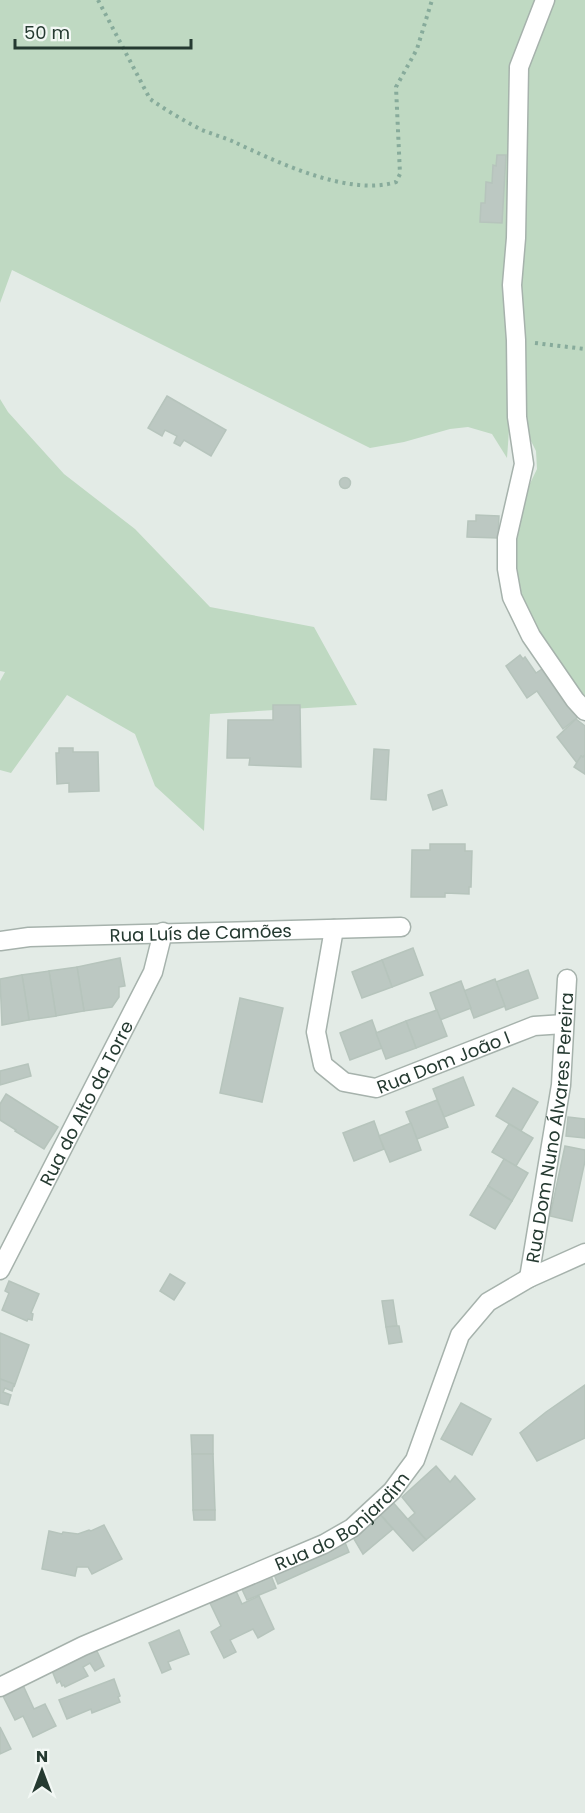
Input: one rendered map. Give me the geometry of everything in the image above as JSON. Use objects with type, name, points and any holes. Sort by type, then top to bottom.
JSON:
[{"type":"street","points":[[545,0],[519,67],[516,238],[512,285],[516,340],[517,417],[524,464],[507,538],[507,570],[512,597],[531,636],[585,711]]},
{"type":"street","name":"Rua Luís de Camões","points":[[0,941],[29,937],[163,932],[401,927]]},
{"type":"street","name":"Rua Dom João I","points":[[334,929],[316,1032],[323,1065],[344,1082],[376,1088],[534,1026],[564,1024]]},
{"type":"street","name":"Rua do Alto da Torre","points":[[0,1270],[153,972],[163,932]]},
{"type":"street","name":"Rua Dom Nuno Álvares Pereira","points":[[529,1278],[561,1085],[567,979]]},
{"type":"street","name":"Rua do Bonjardim","points":[[0,1687],[83,1646],[324,1544],[352,1528],[392,1491],[415,1460],[460,1335],[488,1302],[529,1278],[585,1253]]},
{"type":"path","points":[[98,0],[150,99],[165,110],[203,130],[280,164],[342,183],[386,185],[396,182],[400,174],[396,87],[417,49],[432,0]]},
{"type":"path","points":[[516,340],[585,349]]},
{"type":"green space","points":[[0,0],[585,0],[585,698],[567,680],[530,623],[517,590],[517,539],[522,500],[537,469],[536,451],[524,427],[518,306],[507,458],[492,434],[468,427],[450,429],[404,442],[370,448],[12,270],[0,303]]},
{"type":"green space","points":[[0,399],[8,412],[64,474],[135,529],[210,607],[314,627],[357,705],[210,714],[204,831],[155,786],[135,734],[67,695],[11,773],[0,770],[0,681],[5,672],[0,671]]},
{"type":"building","points":[[497,155],[506,155],[502,223],[480,222],[481,203],[485,203],[486,182],[492,183],[493,165],[496,166]]},
{"type":"building","points":[[167,396],[226,430],[211,456],[184,440],[180,446],[174,443],[177,436],[165,430],[162,436],[148,428]]},
{"type":"building","points":[[345,477],[351,483],[345,489],[339,483]]},
{"type":"building","points":[[476,515],[499,516],[498,538],[467,537],[468,521],[476,521]]},
{"type":"building","points":[[520,655],[523,659],[525,657],[536,673],[545,667],[579,716],[563,729],[537,691],[527,698],[506,666]]},
{"type":"building","points":[[273,705],[300,705],[301,767],[249,765],[250,758],[227,758],[228,720],[273,720]]},
{"type":"building","points":[[576,719],[585,726],[585,755],[581,756],[577,763],[557,737]]},
{"type":"building","points":[[59,748],[73,748],[73,752],[98,752],[99,791],[69,792],[69,783],[57,784],[56,753],[59,753]]},
{"type":"building","points":[[374,749],[389,750],[386,800],[371,799]]},
{"type":"building","points":[[585,755],[585,774],[574,767],[581,756]]},
{"type":"building","points":[[442,790],[447,805],[433,810],[428,795]]},
{"type":"building","points":[[430,844],[465,844],[465,851],[472,851],[469,894],[445,893],[445,897],[411,897],[412,850],[430,850]]},
{"type":"building","points":[[413,948],[423,975],[392,987],[382,960]]},
{"type":"building","points":[[120,958],[125,986],[119,987],[119,997],[112,1007],[84,1011],[77,967]]},
{"type":"building","points":[[382,960],[392,987],[362,998],[352,972]]},
{"type":"building","points":[[77,967],[84,1011],[56,1016],[49,971]]},
{"type":"building","points":[[528,970],[538,998],[506,1010],[496,982]]},
{"type":"building","points":[[49,971],[56,1016],[29,1020],[22,975]]},
{"type":"building","points":[[22,975],[29,1020],[2,1025],[0,979]]},
{"type":"building","points":[[495,979],[505,1006],[474,1018],[464,991]]},
{"type":"building","points":[[461,981],[471,1008],[440,1020],[430,993]]},
{"type":"building","points":[[240,998],[283,1008],[262,1102],[220,1093]]},
{"type":"building","points":[[437,1010],[447,1036],[416,1048],[406,1021]]},
{"type":"building","points":[[372,1020],[382,1048],[350,1060],[340,1033]]},
{"type":"building","points":[[406,1021],[416,1048],[386,1059],[376,1033]]},
{"type":"building","points":[[28,1064],[31,1076],[0,1085],[0,1071]]},
{"type":"building","points":[[463,1077],[474,1105],[444,1117],[433,1089]]},
{"type":"building","points":[[513,1088],[538,1102],[521,1131],[496,1116]]},
{"type":"building","points":[[6,1094],[58,1127],[44,1149],[0,1120],[0,1104]]},
{"type":"building","points":[[437,1100],[448,1127],[417,1139],[406,1112]]},
{"type":"building","points":[[568,1117],[585,1119],[585,1138],[566,1136]]},
{"type":"building","points":[[374,1121],[384,1149],[354,1161],[343,1133]]},
{"type":"building","points":[[411,1123],[421,1150],[390,1162],[379,1136]]},
{"type":"building","points":[[509,1124],[533,1138],[516,1166],[492,1152]]},
{"type":"building","points":[[565,1146],[585,1150],[585,1161],[572,1221],[550,1216]]},
{"type":"building","points":[[504,1159],[528,1173],[512,1201],[488,1186]]},
{"type":"building","points":[[488,1186],[512,1201],[495,1229],[470,1215]]},
{"type":"building","points":[[170,1274],[185,1283],[174,1300],[160,1291]]},
{"type":"building","points":[[9,1281],[39,1294],[31,1313],[33,1314],[32,1320],[27,1321],[2,1310],[9,1293],[5,1291]]},
{"type":"building","points":[[393,1300],[397,1326],[386,1327],[382,1301]]},
{"type":"building","points":[[399,1326],[402,1342],[389,1344],[386,1327]]},
{"type":"building","points":[[0,1333],[29,1345],[14,1387],[14,1384],[0,1379]]},
{"type":"building","points":[[0,1379],[14,1384],[12,1391],[5,1388],[3,1392],[11,1395],[8,1405],[0,1403]]},
{"type":"building","points":[[585,1385],[585,1438],[537,1461],[520,1433]]},
{"type":"building","points":[[461,1403],[491,1419],[472,1455],[441,1439]]},
{"type":"building","points":[[191,1435],[213,1435],[213,1454],[192,1454]]},
{"type":"building","points":[[192,1454],[213,1454],[215,1510],[193,1510]]},
{"type":"building","points":[[436,1466],[450,1482],[455,1476],[475,1499],[426,1540],[408,1519],[415,1513],[402,1497]]},
{"type":"building","points":[[390,1499],[426,1540],[413,1551],[377,1511]]},
{"type":"building","points":[[193,1510],[215,1510],[215,1520],[194,1520]]},
{"type":"building","points":[[377,1511],[393,1529],[363,1554],[351,1534]]},
{"type":"building","points":[[104,1525],[122,1559],[92,1574],[88,1567],[77,1567],[75,1576],[42,1569],[49,1531],[78,1534]]},
{"type":"building","points":[[344,1540],[349,1552],[278,1584],[273,1572]]},
{"type":"building","points":[[270,1573],[276,1588],[247,1600],[240,1585]]},
{"type":"building","points":[[236,1591],[242,1604],[259,1596],[274,1629],[258,1638],[253,1629],[230,1640],[236,1652],[224,1658],[211,1632],[221,1626],[210,1603]]},
{"type":"building","points":[[179,1630],[189,1654],[168,1662],[171,1669],[162,1673],[149,1643]]},
{"type":"building","points":[[95,1647],[104,1666],[95,1671],[90,1663],[83,1667],[88,1676],[65,1687],[60,1681],[57,1683],[51,1668]]},
{"type":"building","points":[[114,1679],[120,1702],[92,1713],[91,1709],[67,1719],[59,1700]]},
{"type":"building","points":[[22,1683],[34,1709],[45,1704],[56,1726],[33,1737],[23,1716],[15,1720],[2,1694]]},
{"type":"building","points":[[0,1727],[11,1749],[0,1754]]}]
